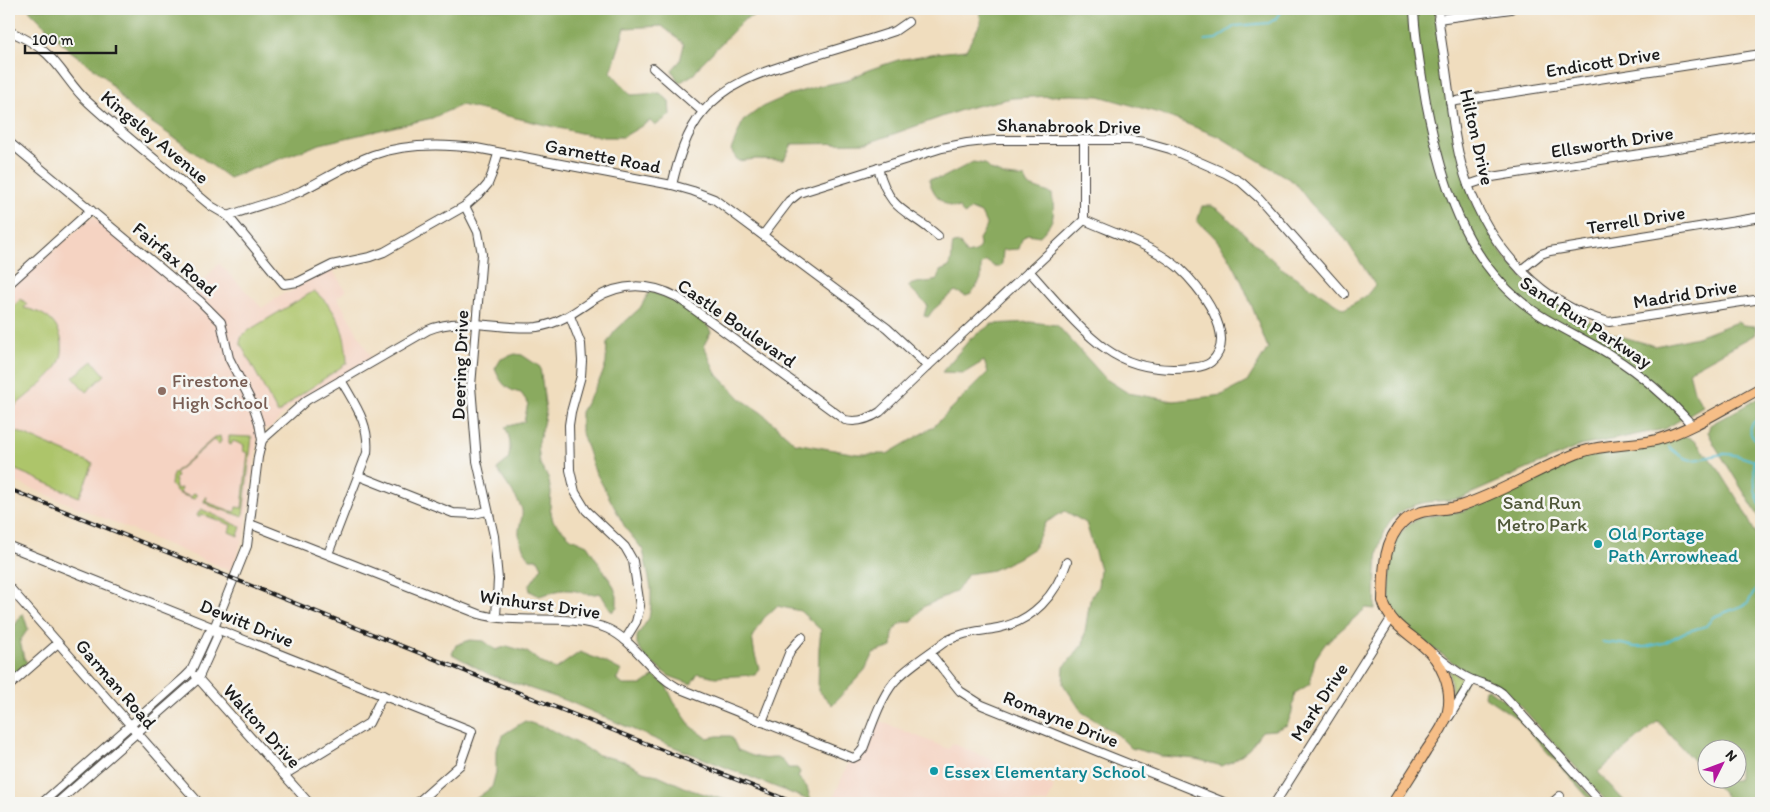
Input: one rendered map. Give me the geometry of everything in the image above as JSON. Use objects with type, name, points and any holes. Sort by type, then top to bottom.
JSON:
[{"type":"main road","points":[[1393,803],[1442,727],[1448,710],[1449,698],[1442,669],[1431,652],[1391,620],[1383,601],[1386,556],[1392,536],[1405,520],[1414,514],[1424,511],[1450,509],[1464,504],[1583,452],[1650,441],[1673,434],[1761,388]]},
{"type":"street","name":"Sand Run Parkway","points":[[1414,9],[1422,78],[1439,163],[1464,230],[1481,259],[1502,285],[1523,304],[1613,356],[1633,370],[1667,399],[1692,425]]},
{"type":"street","name":"Hilton Drive","points":[[1438,9],[1450,102],[1459,152],[1468,185],[1492,231],[1521,270],[1556,300],[1593,318],[1614,322]]},
{"type":"street","points":[[1438,19],[1511,9]]},
{"type":"street","points":[[672,185],[676,167],[687,138],[703,112],[717,99],[744,80],[773,68],[895,31],[908,22]]},
{"type":"street","name":"Kingsley Avenue","points":[[9,31],[26,39],[42,50],[76,90],[100,112],[211,206],[228,216],[284,284],[298,282],[332,264],[375,256],[402,243],[465,206]]},
{"type":"street","name":"Endicott Drive","points":[[1450,102],[1761,54]]},
{"type":"street","points":[[653,68],[703,112]]},
{"type":"street","name":"Ellsworth Drive","points":[[1468,185],[1492,177],[1761,135]]},
{"type":"street","name":"Shanabrook Drive","points":[[763,235],[788,201],[799,193],[942,148],[967,142],[995,140],[1129,140],[1158,145],[1178,152],[1233,177],[1259,198],[1344,294]]},
{"type":"street","points":[[1029,271],[1094,340],[1123,359],[1151,368],[1194,367],[1206,365],[1217,354],[1220,346],[1220,336],[1214,311],[1206,297],[1196,286],[1166,258],[1084,220],[1084,140]]},
{"type":"street","name":"Fairfax Road","points":[[9,142],[218,317],[223,326],[229,358],[256,412],[262,440]]},
{"type":"street","name":"Garnette Road","points":[[228,216],[299,191],[374,154],[394,149],[423,146],[454,146],[672,185],[714,199],[886,328],[928,366]]},
{"type":"street","points":[[465,206],[482,192],[488,184],[498,154]]},
{"type":"street","points":[[878,168],[883,184],[893,203],[938,236]]},
{"type":"street","name":"Deering Drive","points":[[465,206],[478,232],[482,254],[471,386],[474,440],[481,486],[494,536],[498,579],[496,617]]},
{"type":"street","points":[[9,284],[91,210]]},
{"type":"street","name":"Terrell Drive","points":[[1521,270],[1541,254],[1555,249],[1761,217]]},
{"type":"street","name":"Castle Boulevard","points":[[262,440],[299,406],[428,330],[453,323],[527,328],[552,323],[570,316],[604,293],[632,286],[643,286],[666,291],[692,306],[838,416],[851,422],[866,420],[880,412],[1084,220]]},
{"type":"street","name":"Madrid Drive","points":[[1614,322],[1761,299]]},
{"type":"street","points":[[570,316],[581,344],[582,361],[581,376],[569,424],[571,480],[575,492],[586,510],[625,548],[633,561],[640,606],[636,622],[625,640]]},
{"type":"street","points":[[328,554],[367,453],[367,431],[362,417],[341,380]]},
{"type":"street","points":[[42,803],[191,671],[208,634],[214,628],[247,546],[258,457],[262,440]]},
{"type":"street","points":[[359,476],[453,513],[474,514],[487,511]]},
{"type":"street","name":"Winhurst Drive","points":[[250,524],[479,614],[496,617],[578,622],[605,628],[625,640],[656,672],[671,684],[853,758],[863,749],[886,694],[894,682],[930,653]]},
{"type":"street","name":"Dewitt Drive","points":[[9,546],[472,730],[460,765],[417,803]]},
{"type":"street","points":[[930,653],[946,641],[961,634],[999,628],[1030,615],[1054,591],[1063,575],[1067,562]]},
{"type":"street","name":"Garman Road","points":[[9,587],[199,803]]},
{"type":"street","name":"Mark Drive","points":[[1275,803],[1391,620]]},
{"type":"street","points":[[57,790],[60,800],[198,679],[217,637],[214,628]]},
{"type":"street","points":[[762,722],[790,651],[802,637]]},
{"type":"street","points":[[9,686],[58,643]]},
{"type":"street","points":[[1431,652],[1462,675],[1495,688],[1502,693],[1602,803]]},
{"type":"street","name":"Romayne Drive","points":[[930,653],[960,691],[982,705],[1226,803]]},
{"type":"street","name":"Walton Drive","points":[[191,671],[309,803]]},
{"type":"street","points":[[1442,727],[1472,680]]},
{"type":"street","points":[[284,775],[369,723],[383,695]]},
{"type":"street","points":[[1552,803],[1560,796]]},
{"type":"shaded area","name":"Firestone High School","points":[[93,216],[190,297],[219,263],[262,308],[282,294],[290,292],[309,279],[332,269],[346,291],[337,297],[371,357],[290,407],[270,429],[265,428],[257,439],[245,533],[231,571],[9,479],[9,290]]},
{"type":"shaded area","points":[[875,719],[949,749],[952,743],[1054,786],[1048,803],[831,803],[851,757],[857,756]]},
{"type":"green space","points":[[28,9],[772,9],[745,19],[701,64],[694,74],[679,83],[672,70],[680,61],[683,43],[662,26],[625,28],[611,72],[631,95],[660,93],[669,101],[670,115],[655,126],[650,121],[623,137],[604,137],[580,133],[461,105],[432,118],[320,144],[229,178],[130,108],[104,76],[69,50]]},
{"type":"green space","points":[[979,9],[1435,9],[1443,74],[1471,199],[1502,254],[1529,284],[1567,309],[1613,334],[1655,346],[1697,337],[1737,322],[1743,325],[1755,326],[1756,334],[1689,371],[1694,391],[1703,406],[1665,429],[1580,446],[1461,498],[1419,504],[1403,511],[1392,520],[1384,532],[1379,546],[1375,609],[1366,608],[1325,644],[1315,659],[1310,684],[1295,693],[1292,712],[1287,725],[1275,730],[1262,731],[1249,749],[1233,761],[1222,766],[1196,759],[1161,756],[1131,748],[1118,735],[1082,712],[1063,684],[1064,667],[1083,644],[1090,600],[1098,586],[1100,569],[1086,523],[1065,511],[1045,523],[1034,548],[993,570],[968,574],[957,591],[923,607],[912,622],[903,622],[893,631],[892,647],[873,653],[865,670],[832,705],[818,690],[821,630],[800,611],[777,606],[764,618],[752,637],[759,668],[755,675],[715,677],[698,673],[691,684],[669,676],[645,658],[637,644],[637,636],[649,618],[651,605],[651,588],[643,550],[626,529],[594,469],[581,430],[581,412],[602,375],[606,363],[607,343],[615,331],[640,308],[650,291],[685,307],[706,324],[711,332],[704,345],[715,372],[741,399],[762,413],[795,443],[857,454],[887,454],[933,427],[988,372],[984,361],[964,373],[942,372],[971,338],[992,324],[1030,322],[1057,325],[1106,379],[1128,393],[1174,401],[1222,395],[1247,382],[1268,348],[1232,262],[1210,232],[1197,222],[1202,206],[1212,206],[1219,210],[1280,267],[1344,309],[1366,296],[1375,285],[1346,240],[1311,204],[1294,182],[1220,137],[1159,113],[1099,96],[1071,95],[1012,98],[967,108],[868,143],[792,144],[784,160],[756,159],[738,161],[731,150],[743,121],[762,107],[789,95],[845,81],[871,69],[898,60],[966,50],[981,22]]},
{"type":"green space","points":[[973,162],[985,164],[991,170],[1006,176],[1025,178],[1027,185],[1052,194],[1053,217],[1049,226],[1040,236],[1027,234],[1022,239],[1019,249],[1003,250],[1000,267],[995,267],[986,261],[981,266],[981,279],[971,294],[966,296],[955,291],[933,310],[928,317],[924,316],[927,305],[908,286],[915,283],[937,280],[940,271],[949,267],[953,244],[960,243],[966,254],[976,252],[980,246],[979,239],[987,226],[981,213],[971,209],[965,215],[959,208],[948,205],[940,199],[933,190],[929,179],[942,178]]},
{"type":"green space","points":[[314,291],[329,306],[339,322],[345,341],[347,363],[296,398],[278,414],[240,343],[241,339],[249,330]]},
{"type":"green space","points":[[21,299],[27,304],[24,308],[44,315],[52,321],[61,338],[62,351],[61,359],[56,369],[9,411],[9,310]]},
{"type":"green space","points":[[515,354],[522,355],[540,367],[546,411],[538,446],[540,464],[548,477],[551,492],[550,508],[553,521],[571,538],[587,545],[613,585],[617,596],[617,607],[612,612],[600,593],[586,594],[564,590],[539,596],[530,591],[529,586],[542,567],[538,559],[530,559],[522,545],[519,538],[519,530],[522,510],[497,469],[508,460],[509,456],[509,439],[505,427],[524,422],[528,403],[521,393],[511,390],[505,385],[495,369],[501,359]]},
{"type":"green space","points":[[93,361],[105,375],[86,392],[73,377]]},
{"type":"green space","points":[[1761,397],[1761,520],[1708,432],[1710,425]]},
{"type":"green space","points":[[9,428],[93,464],[79,497],[9,467]]},
{"type":"green space","points":[[220,436],[221,441],[219,444],[213,440],[175,473],[177,477],[175,479],[176,489],[181,488],[180,493],[191,497],[194,493],[196,497],[194,499],[177,493],[171,485],[174,473],[214,438]]},
{"type":"green space","points":[[229,436],[252,437],[243,515],[241,516],[204,502],[205,497],[207,497],[206,502],[234,512],[236,507],[242,508],[248,453],[243,451],[244,445],[233,441],[231,445],[229,444]]},
{"type":"green space","name":"Sand Run Metro Park","points":[[1684,436],[1697,443],[1719,470],[1741,505],[1761,544],[1761,803],[1732,803],[1720,790],[1748,790],[1748,740],[1698,740],[1698,766],[1658,721],[1598,772],[1626,803],[1608,803],[1507,691],[1487,679],[1469,674],[1430,646],[1400,622],[1390,602],[1393,548],[1398,536],[1418,518],[1462,511],[1582,458],[1606,452],[1639,449]]},
{"type":"green space","points":[[201,509],[241,527],[238,536],[229,532],[231,525],[201,514],[198,517],[197,515]]},
{"type":"green space","points":[[23,613],[28,629],[20,641],[24,658],[27,662],[16,673],[9,670],[9,625],[15,625]]},
{"type":"green space","points":[[470,640],[484,641],[496,650],[507,646],[527,652],[542,663],[556,669],[580,652],[622,671],[616,679],[623,685],[641,685],[654,676],[666,685],[674,702],[691,726],[707,738],[731,736],[738,750],[762,758],[778,758],[788,768],[797,768],[800,772],[798,777],[807,787],[811,801],[664,743],[570,702],[490,675],[452,654],[456,645]]},
{"type":"green space","points":[[1449,670],[1464,680],[1464,687],[1456,698],[1453,697]]},
{"type":"green space","points":[[1488,689],[1507,703],[1597,803],[1593,803],[1518,719],[1484,696],[1485,690]]},
{"type":"green space","points":[[525,721],[554,731],[598,755],[624,761],[647,773],[658,775],[691,790],[736,803],[470,803],[492,787],[496,772],[496,750],[504,734]]},
{"type":"green space","points":[[122,737],[124,740],[65,792],[63,789]]},
{"type":"waterway","points":[[1205,40],[1216,39],[1235,26],[1269,23],[1284,9]]},
{"type":"waterway","points":[[1761,416],[1750,428],[1751,435],[1761,447]]},
{"type":"waterway","points":[[1669,447],[1684,458],[1695,460],[1727,454],[1754,461]]},
{"type":"waterway","points":[[1761,455],[1754,461],[1755,489],[1761,509]]},
{"type":"waterway","points":[[1602,642],[1634,647],[1664,643],[1685,632],[1706,626],[1713,617],[1747,604],[1761,581]]},
{"type":"railway","points":[[9,489],[795,803]]},
{"type":"place","name":"Firestone High School","points":[[162,391]]},
{"type":"place","name":"Old Portage Path Arrowhead","points":[[1598,544]]},
{"type":"place","name":"Essex Elementary School","points":[[934,771]]}]
